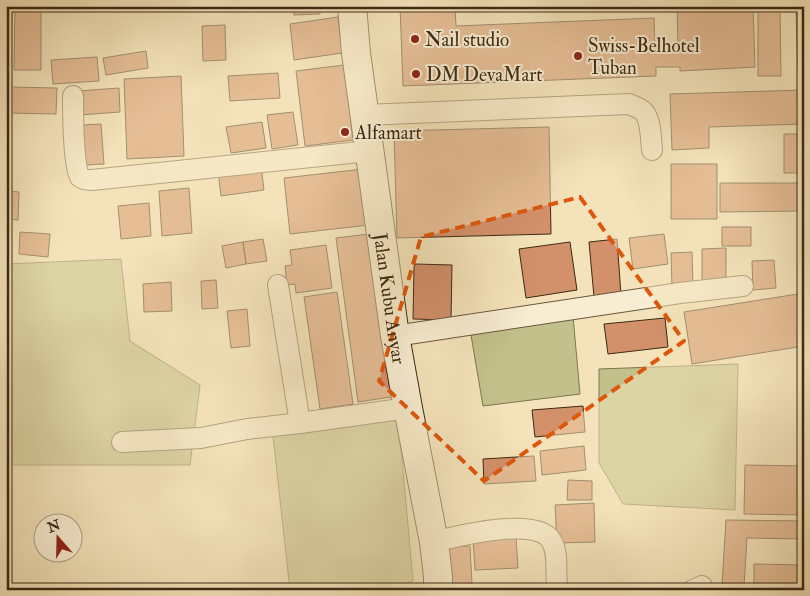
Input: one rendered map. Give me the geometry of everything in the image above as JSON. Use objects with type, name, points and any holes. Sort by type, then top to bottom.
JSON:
[{"type":"street","name":"Jalan Kubu Anyar","points":[[352,6],[364,115],[395,336],[434,542],[438,590]]},
{"type":"street","points":[[73,96],[77,171],[84,180],[369,151]]},
{"type":"street","points":[[364,115],[629,104],[644,112],[649,121],[652,150]]},
{"type":"street","points":[[278,285],[300,424]]},
{"type":"street","points":[[395,336],[680,293],[743,286]]},
{"type":"street","points":[[122,442],[201,438],[247,429],[300,424],[408,408]]},
{"type":"street","points":[[434,542],[493,530],[518,528],[540,531],[550,539],[555,553],[558,590]]},
{"type":"highlighted area","points":[[580,197],[684,341],[484,481],[379,381],[421,237]]},
{"type":"shaded area","points":[[121,259],[130,341],[200,385],[190,465],[6,465],[6,264]]},
{"type":"shaded area","points":[[573,316],[580,394],[483,406],[471,335]]},
{"type":"shaded area","points":[[738,364],[735,510],[623,504],[599,463],[599,369]]},
{"type":"shaded area","points":[[398,415],[413,581],[388,590],[290,590],[273,436]]},
{"type":"building","points":[[15,6],[41,6],[41,70],[14,70]]},
{"type":"building","points":[[293,6],[320,6],[320,14],[294,15]]},
{"type":"building","name":"Swiss-Belhotel Tuban","points":[[400,6],[455,6],[456,26],[654,18],[655,45],[678,45],[677,6],[753,6],[755,67],[680,71],[680,67],[656,67],[656,76],[403,86]]},
{"type":"building","points":[[780,9],[781,76],[758,76],[758,10]]},
{"type":"building","points":[[796,11],[804,11],[804,74],[798,74]]},
{"type":"building","points":[[6,17],[8,59],[6,60]]},
{"type":"building","points":[[338,17],[342,53],[294,60],[290,24]]},
{"type":"building","points":[[225,25],[226,60],[203,61],[202,26]]},
{"type":"building","points":[[146,51],[148,68],[106,75],[103,58]]},
{"type":"building","points":[[97,57],[99,81],[53,84],[51,60]]},
{"type":"building","points":[[344,65],[353,140],[305,146],[296,71]]},
{"type":"building","points":[[278,73],[280,98],[230,101],[228,76]]},
{"type":"building","points":[[181,76],[184,156],[127,159],[124,79]]},
{"type":"building","points":[[6,78],[9,135],[6,135]]},
{"type":"building","points":[[10,87],[57,88],[56,114],[10,113]]},
{"type":"building","points":[[119,88],[120,112],[80,115],[78,91]]},
{"type":"building","points":[[804,90],[804,124],[709,127],[709,148],[672,150],[670,94]]},
{"type":"building","points":[[293,112],[298,145],[272,149],[267,115]]},
{"type":"building","points":[[262,122],[266,148],[231,153],[226,127]]},
{"type":"building","points":[[101,124],[104,164],[86,165],[83,125]]},
{"type":"building","points":[[549,127],[551,234],[397,238],[394,131]]},
{"type":"building","points":[[784,134],[804,134],[804,173],[784,173]]},
{"type":"building","points":[[671,164],[717,164],[717,219],[671,219]]},
{"type":"building","points":[[261,165],[264,190],[221,196],[218,171]]},
{"type":"building","points":[[363,169],[369,225],[290,234],[284,178]]},
{"type":"building","points":[[720,183],[804,183],[804,211],[720,212]]},
{"type":"building","points":[[189,188],[192,233],[162,236],[159,191]]},
{"type":"building","points":[[6,191],[19,192],[18,220],[6,219]]},
{"type":"building","points":[[149,203],[151,236],[121,239],[118,206]]},
{"type":"building","points":[[6,223],[10,223],[7,253],[6,253]]},
{"type":"building","points":[[722,227],[751,227],[751,246],[722,246]]},
{"type":"building","points":[[20,232],[50,234],[48,257],[19,254]]},
{"type":"building","points":[[369,234],[391,397],[358,402],[336,238]]},
{"type":"building","points":[[664,234],[668,264],[633,269],[629,238]]},
{"type":"building","points":[[263,239],[267,261],[246,264],[243,242]]},
{"type":"building","points":[[617,239],[621,295],[594,297],[589,242]]},
{"type":"building","points":[[243,242],[246,264],[226,268],[222,246]]},
{"type":"building","points":[[570,242],[577,290],[526,298],[519,249]]},
{"type":"building","points":[[326,245],[332,288],[296,293],[295,284],[287,285],[285,266],[292,265],[290,250]]},
{"type":"building","points":[[726,248],[726,282],[702,282],[702,249]]},
{"type":"building","points":[[692,252],[693,286],[672,287],[671,253]]},
{"type":"building","points":[[774,260],[776,288],[753,290],[752,261]]},
{"type":"building","points":[[415,264],[452,265],[451,320],[413,319]]},
{"type":"building","points":[[216,280],[218,308],[202,309],[201,281]]},
{"type":"building","points":[[171,282],[172,311],[144,312],[143,284]]},
{"type":"building","points":[[337,292],[353,404],[320,409],[304,297]]},
{"type":"building","points":[[804,293],[804,346],[692,364],[684,312]]},
{"type":"building","points":[[247,309],[250,346],[231,348],[227,311]]},
{"type":"building","points":[[665,318],[668,347],[608,354],[604,324]]},
{"type":"building","points":[[583,406],[585,432],[535,437],[532,410]]},
{"type":"building","points":[[584,446],[586,470],[542,475],[540,451]]},
{"type":"building","points":[[534,456],[536,481],[484,484],[483,459]]},
{"type":"building","points":[[745,465],[804,466],[804,515],[744,514]]},
{"type":"building","points":[[568,480],[592,481],[592,500],[567,500]]},
{"type":"building","points":[[594,503],[595,542],[557,543],[555,505]]},
{"type":"building","points":[[726,520],[804,521],[804,539],[747,538],[744,586],[722,585]]},
{"type":"building","points":[[516,537],[518,568],[475,570],[473,539]]},
{"type":"building","points":[[470,546],[472,584],[451,585],[448,547]]},
{"type":"building","points":[[754,564],[804,565],[804,587],[754,586]]},
{"type":"place","name":"Nail studio","points":[[415,39]]},
{"type":"place","name":"Swiss-Belhotel Tuban","points":[[578,56]]},
{"type":"place","name":"DM DevaMart","points":[[416,74]]},
{"type":"place","name":"Alfamart","points":[[345,132]]}]
